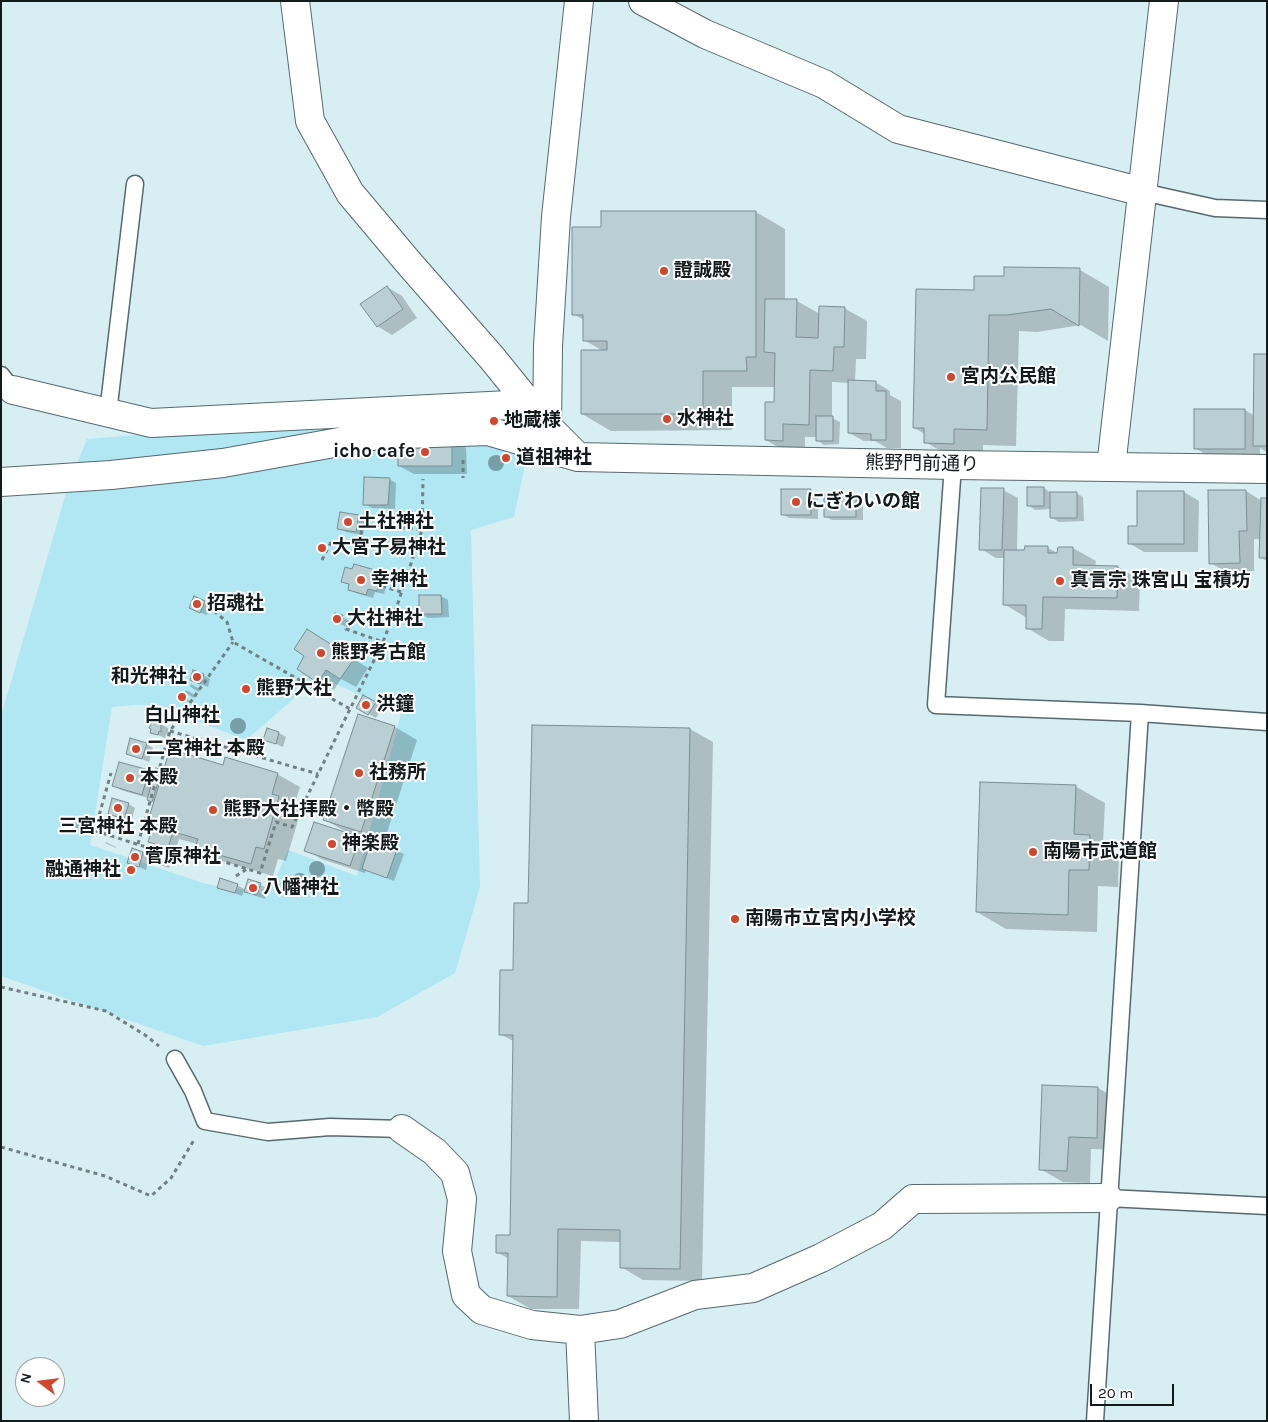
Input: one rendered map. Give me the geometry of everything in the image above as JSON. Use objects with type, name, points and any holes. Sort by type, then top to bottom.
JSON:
[{"type":"street","points":[[295,1],[310,121],[350,193],[492,358],[528,404],[578,457]]},
{"type":"street","points":[[547,426],[548,346],[556,217],[579,1]]},
{"type":"street","points":[[643,1],[705,34],[824,84],[898,129],[1143,192]]},
{"type":"street","points":[[1111,467],[1164,1]]},
{"type":"street","points":[[7,383],[150,422],[528,404]]},
{"type":"street","name":"熊野門前通り","points":[[1,482],[111,475],[223,463],[378,435],[488,431],[578,457],[1267,469]]},
{"type":"street","points":[[402,1129],[435,1152],[455,1173],[462,1199],[457,1251],[466,1295],[482,1310],[532,1325],[580,1330],[620,1324],[695,1295],[753,1288],[821,1258],[882,1226],[912,1199],[1108,1198]]},
{"type":"street","points":[[580,1330],[584,1421]]},
{"type":"lane","points":[[108,412],[135,184]]},
{"type":"lane","points":[[1143,192],[1215,208],[1267,210]]},
{"type":"lane","points":[[952,465],[936,704],[1267,722]]},
{"type":"lane","points":[[1094,1421],[1140,714]]},
{"type":"lane","points":[[175,1059],[194,1091],[205,1121],[268,1132],[330,1127],[402,1129]]},
{"type":"lane","points":[[1108,1198],[1267,1206]]},
{"type":"path","points":[[462,458],[463,478]]},
{"type":"path","points":[[80,826],[193,862],[196,853],[260,873],[276,822],[292,827],[383,642],[422,530],[423,479]]},
{"type":"path","points":[[322,560],[331,542],[358,543],[364,524],[422,530]]},
{"type":"path","points":[[382,586],[401,592]]},
{"type":"path","points":[[214,611],[227,622],[233,642],[350,709]]},
{"type":"path","points":[[348,621],[346,629],[383,642]]},
{"type":"path","points":[[138,844],[170,731],[233,642]]},
{"type":"path","points":[[170,731],[318,774]]},
{"type":"path","points":[[95,830],[112,773]]},
{"type":"path","points":[[236,876],[247,869]]},
{"type":"path","points":[[1,987],[106,1011],[146,1035],[175,1059]]},
{"type":"path","points":[[1,1147],[105,1176],[151,1196],[171,1178],[205,1121]]},
{"type":"shaded area","name":"熊野大社","points":[[466,414],[533,426],[514,517],[471,530],[480,887],[455,973],[377,1017],[203,1046],[1,976],[1,716],[68,486],[87,439],[263,425]],"holes":[[[336,684],[401,714],[357,876],[288,850],[269,894],[206,884],[90,845],[112,707],[155,705],[246,740],[298,695]]]},
{"type":"building","name":"證誠殿","points":[[601,211],[756,211],[756,357],[746,357],[747,371],[703,371],[703,414],[581,414],[581,350],[607,350],[607,341],[583,341],[583,315],[572,315],[572,227],[601,227]]},
{"type":"building","name":"宮内公民館","points":[[1004,267],[1080,268],[1079,326],[1051,309],[1007,315],[989,315],[987,430],[954,429],[954,444],[924,443],[924,428],[913,428],[916,289],[974,290],[974,276],[1004,276]]},
{"type":"building","points":[[387,286],[403,309],[377,327],[360,304]]},
{"type":"building","points":[[765,299],[797,299],[796,337],[818,338],[819,306],[845,307],[844,347],[834,347],[833,371],[810,370],[809,425],[783,424],[783,441],[765,440],[765,402],[774,402],[775,353],[764,352]]},
{"type":"building","points":[[1254,354],[1267,354],[1267,446],[1253,446]]},
{"type":"building","points":[[848,380],[876,381],[876,391],[886,391],[886,440],[871,440],[871,434],[848,433]]},
{"type":"building","points":[[1194,409],[1245,409],[1245,449],[1194,449]]},
{"type":"building","points":[[816,416],[833,416],[833,441],[816,441]]},
{"type":"building","name":"icho cafe","points":[[452,438],[452,466],[398,466],[398,439]]},
{"type":"building","points":[[364,477],[390,478],[388,505],[363,505]]},
{"type":"building","points":[[1027,487],[1044,487],[1044,506],[1027,506]]},
{"type":"building","points":[[981,488],[1004,488],[1002,550],[979,550]]},
{"type":"building","name":"にぎわいの館","points":[[781,489],[811,489],[811,515],[781,515]]},
{"type":"building","points":[[1208,490],[1246,490],[1247,531],[1239,531],[1240,563],[1209,564]]},
{"type":"building","points":[[1137,491],[1184,491],[1184,544],[1128,544],[1128,526],[1137,526]]},
{"type":"building","points":[[1050,492],[1077,492],[1077,518],[1050,518]]},
{"type":"building","points":[[824,494],[856,495],[856,517],[824,517]]},
{"type":"building","points":[[1261,498],[1267,498],[1267,558],[1259,558]]},
{"type":"building","name":"土社神社","points":[[340,512],[359,515],[356,532],[337,529]]},
{"type":"building","name":"真言宗 珠宮山 宝積坊","points":[[1025,546],[1048,546],[1048,553],[1057,553],[1058,547],[1073,547],[1073,565],[1118,566],[1117,598],[1043,597],[1042,629],[1026,629],[1026,605],[1003,605],[1004,550],[1024,550]]},
{"type":"building","name":"幸神社","points":[[354,564],[375,570],[374,575],[380,578],[377,591],[368,589],[366,595],[348,590],[349,584],[341,582],[345,567],[352,569]]},
{"type":"building","points":[[419,595],[441,595],[442,614],[419,614]]},
{"type":"building","name":"招魂社","points":[[194,596],[205,601],[200,613],[189,608]]},
{"type":"building","name":"大社神社","points":[[335,613],[343,615],[340,624],[332,622]]},
{"type":"building","name":"熊野考古館","points":[[307,629],[354,659],[340,679],[326,670],[318,683],[297,669],[304,656],[294,649]]},
{"type":"building","name":"和光神社","points":[[193,670],[204,674],[200,684],[190,680]]},
{"type":"building","name":"洪鐘","points":[[363,695],[376,702],[368,715],[356,708]]},
{"type":"building","name":"社務所","points":[[358,714],[395,726],[361,832],[323,820]]},
{"type":"building","points":[[153,720],[161,723],[161,732],[159,731],[158,735],[150,733],[151,729],[149,728]]},
{"type":"building","points":[[532,725],[690,728],[680,1269],[620,1268],[620,1230],[558,1229],[557,1297],[507,1296],[508,1253],[496,1253],[496,1235],[510,1235],[513,1035],[499,1035],[500,970],[513,970],[514,903],[528,903]]},
{"type":"building","points":[[267,728],[279,732],[276,744],[263,740]]},
{"type":"building","name":"二宮神社 本殿","points":[[130,738],[147,743],[142,759],[126,754]]},
{"type":"building","name":"熊野大社拝殿・幣殿","points":[[170,749],[223,765],[225,757],[278,773],[272,794],[279,796],[264,849],[256,847],[251,864],[195,848],[198,839],[147,824]]},
{"type":"building","name":"本殿","points":[[119,762],[149,770],[142,795],[112,786]]},
{"type":"building","points":[[156,768],[162,770],[152,802],[147,800]]},
{"type":"building","name":"南陽市武道館","points":[[980,782],[1076,785],[1074,834],[1090,835],[1089,870],[1069,870],[1068,915],[976,912]]},
{"type":"building","name":"三宮神社 本殿","points":[[112,798],[129,803],[124,819],[108,814]]},
{"type":"building","name":"神楽殿","points":[[314,822],[360,837],[350,866],[304,851]]},
{"type":"building","points":[[153,826],[173,832],[168,848],[148,842]]},
{"type":"building","points":[[371,840],[397,849],[387,878],[362,869]]},
{"type":"building","name":"菅原神社","points":[[132,848],[143,852],[139,867],[127,863]]},
{"type":"building","points":[[220,878],[238,884],[235,893],[217,888]]},
{"type":"building","name":"八幡神社","points":[[248,879],[261,883],[257,895],[244,892]]},
{"type":"building","points":[[1042,1085],[1098,1087],[1097,1138],[1069,1137],[1067,1171],[1039,1170]]},
{"type":"place","name":"證誠殿","points":[[664,271]]},
{"type":"place","name":"宮内公民館","points":[[951,377]]},
{"type":"place","name":"水神社","points":[[667,419]]},
{"type":"place","name":"地蔵様","points":[[494,421]]},
{"type":"place","name":"icho cafe","points":[[425,452]]},
{"type":"place","name":"道祖神社","points":[[506,458]]},
{"type":"place","name":"にぎわいの館","points":[[796,502]]},
{"type":"place","name":"土社神社","points":[[348,522]]},
{"type":"place","name":"大宮子易神社","points":[[322,548]]},
{"type":"place","name":"幸神社","points":[[361,580]]},
{"type":"place","name":"真言宗 珠宮山 宝積坊","points":[[1060,581]]},
{"type":"place","name":"招魂社","points":[[197,604]]},
{"type":"place","name":"大社神社","points":[[337,619]]},
{"type":"place","name":"熊野考古館","points":[[321,653]]},
{"type":"place","name":"和光神社","points":[[197,677]]},
{"type":"place","name":"熊野大社","points":[[246,689]]},
{"type":"place","name":"白山神社","points":[[182,697]]},
{"type":"place","name":"洪鐘","points":[[366,705]]},
{"type":"place","name":"二宮神社 本殿","points":[[136,749]]},
{"type":"place","name":"社務所","points":[[359,773]]},
{"type":"place","name":"本殿","points":[[130,778]]},
{"type":"place","name":"三宮神社 本殿","points":[[118,808]]},
{"type":"place","name":"熊野大社拝殿・幣殿","points":[[213,810]]},
{"type":"place","name":"神楽殿","points":[[332,844]]},
{"type":"place","name":"南陽市武道館","points":[[1033,852]]},
{"type":"place","name":"菅原神社","points":[[135,857]]},
{"type":"place","name":"融通神社","points":[[131,870]]},
{"type":"place","name":"八幡神社","points":[[253,888]]},
{"type":"place","name":"南陽市立宮内小学校","points":[[735,919]]}]
